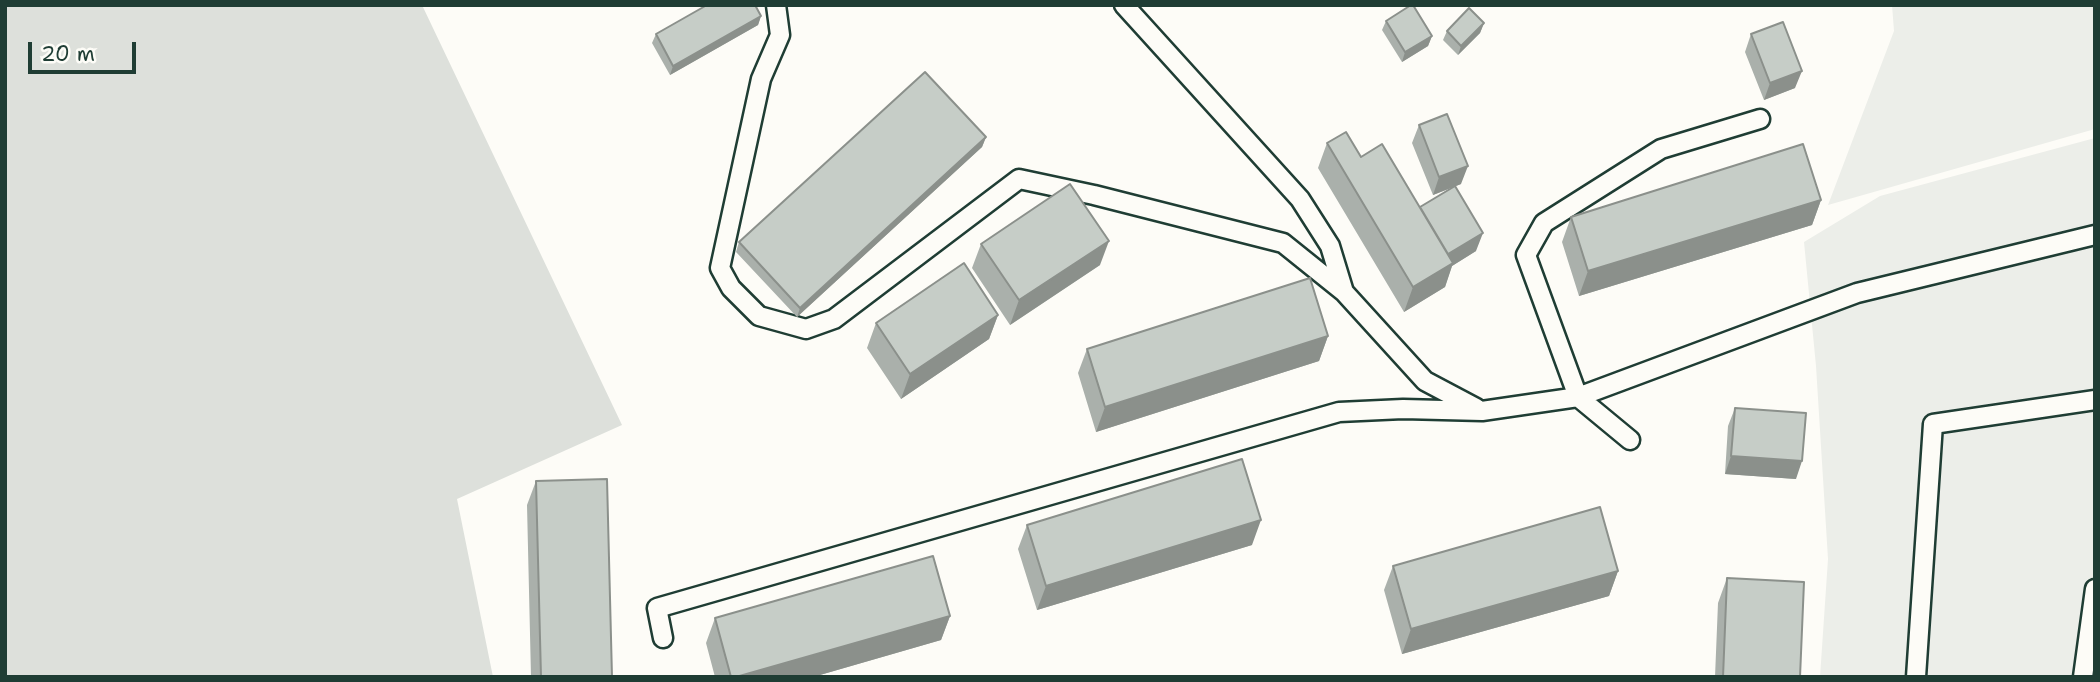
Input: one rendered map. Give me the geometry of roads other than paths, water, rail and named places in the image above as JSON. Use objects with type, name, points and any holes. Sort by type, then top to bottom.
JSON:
[{"type":"lane","points":[[776,5],[780,35],[761,79],[720,268],[731,288],[759,316],[806,330],[834,318],[1019,179],[1094,195],[1283,243],[1344,292],[1425,382],[1482,411]]},
{"type":"lane","points":[[1124,5],[1300,200],[1330,246],[1344,292]]},
{"type":"lane","points":[[1630,440],[1578,397],[1526,255],[1544,223],[1661,149],[1760,119]]},
{"type":"lane","points":[[663,638],[657,608],[1339,412],[1403,409],[1482,411],[1578,397],[1857,293],[2095,235]]},
{"type":"lane","points":[[1916,677],[1933,424],[2095,400]]},
{"type":"lane","points":[[2083,677],[2095,589]]}]
